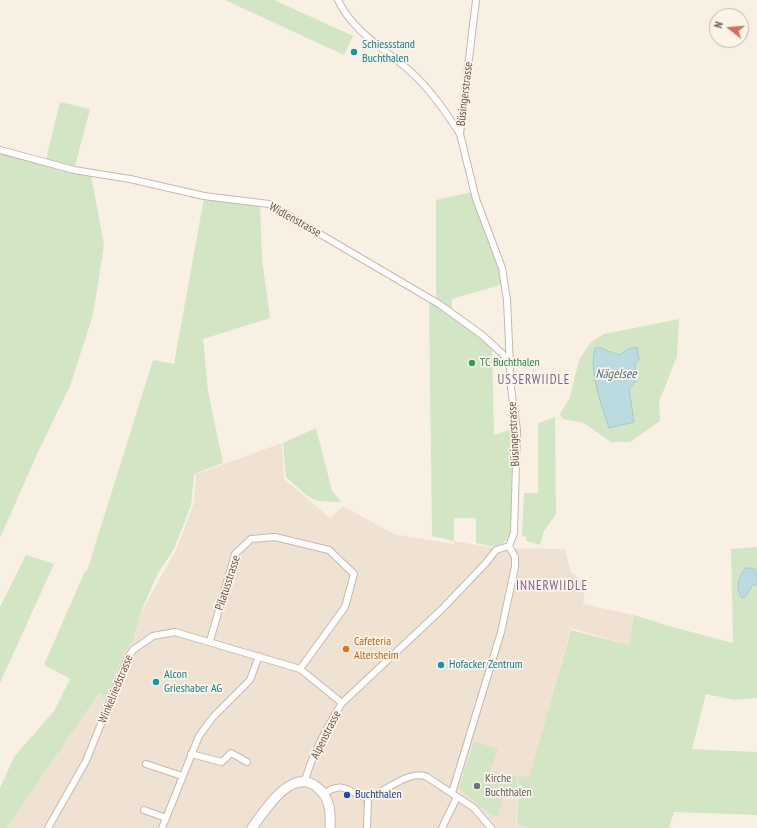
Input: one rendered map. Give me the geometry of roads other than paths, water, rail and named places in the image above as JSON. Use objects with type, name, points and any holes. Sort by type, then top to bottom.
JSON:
[{"type":"street","points":[[338,0],[354,25],[410,70],[433,94],[460,134]]},
{"type":"street","name":"Büsingerstrasse","points":[[476,0],[460,134],[476,199],[502,268],[507,300],[509,360],[517,445],[514,534],[509,546]]},
{"type":"street","name":"Widlenstrasse","points":[[0,150],[74,170],[130,179],[204,196],[257,202],[277,208],[439,304],[482,335],[509,360]]},
{"type":"street","name":"Pilatusstrasse","points":[[210,641],[235,554],[251,539],[275,536],[329,550],[354,574],[349,598],[338,619],[300,669]]},
{"type":"street","points":[[442,828],[455,795],[501,632],[515,567],[515,557],[509,546]]},
{"type":"street","name":"Alpenstrasse","points":[[305,781],[308,770],[332,720],[342,703],[437,614],[485,564],[496,550],[509,546]]},
{"type":"street","name":"Winkelriedstrasse","points":[[48,828],[86,761],[133,650],[153,636],[175,632],[210,641],[300,669],[342,703]]},
{"type":"street","points":[[162,828],[191,754],[206,726],[250,680],[259,656]]},
{"type":"street","points":[[191,754],[222,762],[231,753],[247,762]]},
{"type":"street","points":[[146,764],[182,776]]},
{"type":"street","points":[[325,793],[334,787],[341,786],[368,798],[417,775],[427,777],[474,808],[491,828]]},
{"type":"street","points":[[252,828],[283,791],[291,785],[305,781],[316,786],[325,793],[330,808],[330,828]]},
{"type":"street","points":[[368,798],[368,828]]},
{"type":"street","points":[[144,810],[166,818]]},
{"type":"water","name":"Nägelsee","points":[[598,347],[620,355],[628,349],[637,347],[639,360],[635,364],[636,381],[629,389],[634,422],[609,428],[597,388],[593,368],[595,349]]},
{"type":"water","points":[[745,568],[752,568],[757,571],[757,584],[753,585],[745,597],[742,598],[738,583]]},
{"type":"place","name":"Schiessstand Buchthalen","points":[[354,52]]},
{"type":"place","name":"TC Buchthalen","points":[[472,363]]},
{"type":"place","name":"Cafeteria Altersheim","points":[[346,649]]},
{"type":"place","name":"Hofacker Zentrum","points":[[441,665]]},
{"type":"place","name":"Alcon Grieshaber AG","points":[[156,682]]},
{"type":"place","name":"Kirche Buchthalen","points":[[477,786]]},
{"type":"place","name":"Buchthalen","points":[[347,795]]},
{"type":"district","name":"USSERWIIDLE","points":[[534,380]]},
{"type":"district","name":"INNERWIIDLE","points":[[552,586]]}]
